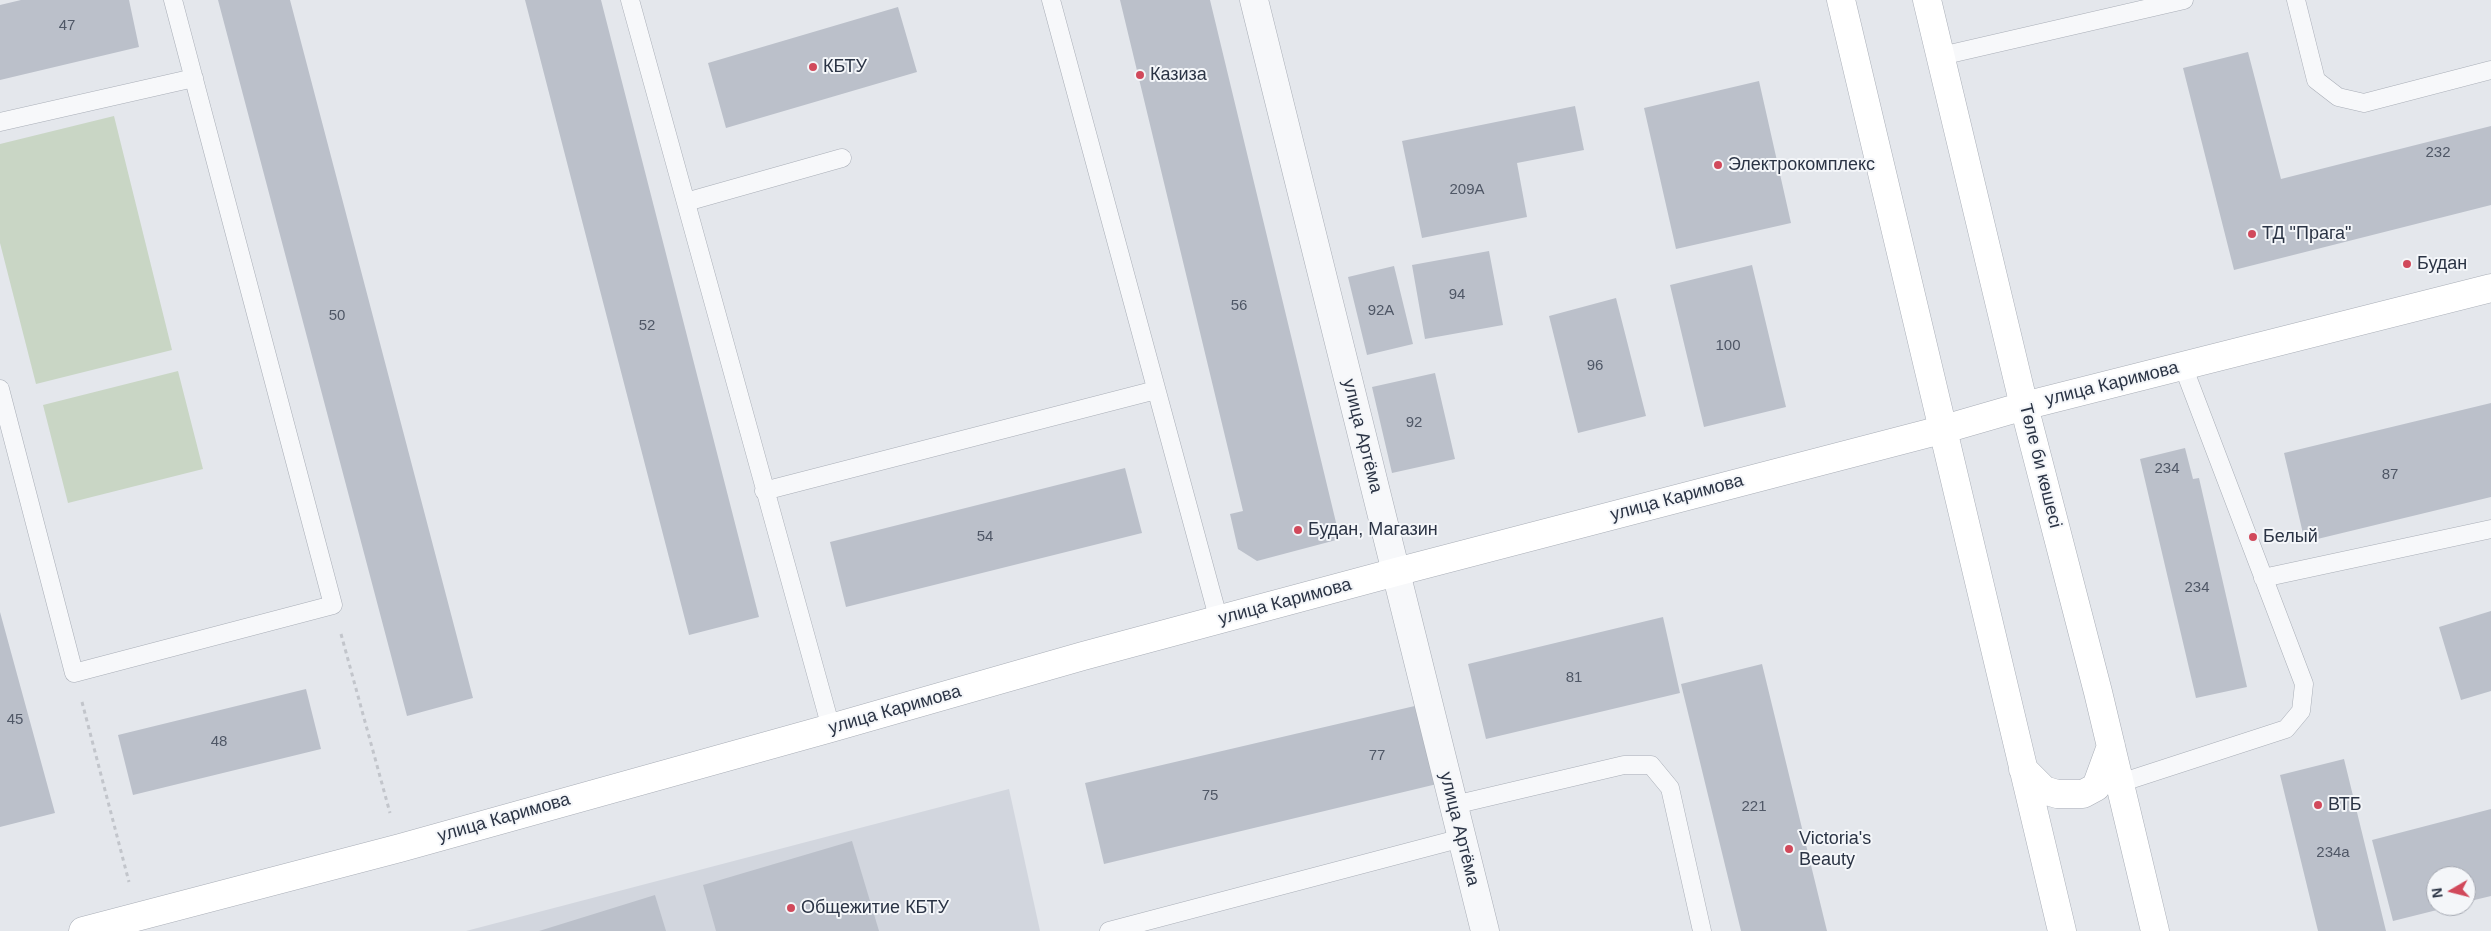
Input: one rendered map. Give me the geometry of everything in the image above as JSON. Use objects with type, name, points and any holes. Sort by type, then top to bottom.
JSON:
[{"type":"street","name":"улица Артёма","points":[[1254,0],[1485,931]]},
{"type":"street","points":[[1841,0],[1941,430],[2062,931]]},
{"type":"street","name":"Төле би көшесі","points":[[1927,0],[2024,406],[2111,746],[2155,931]]},
{"type":"street","name":"улица Каримова","points":[[83,931],[400,848],[1083,656],[1396,572],[1941,430],[2024,406],[2491,288]]},
{"type":"street","points":[[2023,769],[2044,790],[2057,794],[2083,794],[2096,787],[2111,746]]},
{"type":"lane","points":[[0,389],[74,673],[333,605],[173,0]]},
{"type":"lane","points":[[630,0],[764,491],[831,728]]},
{"type":"lane","points":[[1051,0],[1219,621]]},
{"type":"lane","points":[[1940,56],[2184,0]]},
{"type":"lane","points":[[2296,0],[2316,80],[2338,97],[2364,103],[2491,70]]},
{"type":"lane","points":[[0,122],[194,78]]},
{"type":"lane","points":[[686,202],[842,158]]},
{"type":"lane","points":[[2120,783],[2286,729],[2301,711],[2304,684],[2183,366]]},
{"type":"lane","points":[[764,491],[1156,390]]},
{"type":"lane","points":[[2263,578],[2491,529]]},
{"type":"lane","points":[[1454,805],[1624,765],[1652,765],[1670,788],[1702,931]]},
{"type":"lane","points":[[1109,931],[1462,838]]},
{"type":"path","points":[[333,605],[400,848]]},
{"type":"path","points":[[74,673],[138,916]]},
{"type":"shaded area","points":[[1009,789],[1040,931],[466,931]]},
{"type":"green space","points":[[114,116],[172,350],[36,384],[0,243],[0,144]]},
{"type":"green space","points":[[178,371],[203,469],[68,503],[43,405]]},
{"type":"building","points":[[21,0],[129,0],[139,47],[0,80],[0,5]]},
{"type":"building","points":[[218,0],[290,0],[473,698],[407,716]]},
{"type":"building","points":[[525,0],[601,0],[759,617],[689,635]]},
{"type":"building","points":[[1120,0],[1210,0],[1340,539],[1257,561],[1238,549],[1230,514],[1243,511]]},
{"type":"building","name":"КБТУ","points":[[898,7],[917,72],[726,128],[708,63]]},
{"type":"building","points":[[2248,52],[2281,179],[2491,126],[2491,205],[2234,270],[2183,68]]},
{"type":"building","name":"Электрокомплекс","points":[[1759,81],[1791,223],[1676,249],[1644,108]]},
{"type":"building","points":[[1575,106],[1584,150],[1517,163],[1527,217],[1422,238],[1402,141]]},
{"type":"building","points":[[1489,251],[1503,325],[1425,339],[1412,265]]},
{"type":"building","points":[[1752,265],[1786,407],[1704,427],[1670,285]]},
{"type":"building","points":[[1394,266],[1413,344],[1367,355],[1348,277]]},
{"type":"building","points":[[1616,298],[1646,416],[1578,433],[1549,316]]},
{"type":"building","points":[[1435,373],[1455,459],[1392,473],[1372,387]]},
{"type":"building","points":[[2491,403],[2491,497],[2305,542],[2284,453]]},
{"type":"building","points":[[2185,448],[2193,479],[2199,478],[2247,687],[2196,698],[2140,459]]},
{"type":"building","points":[[1125,468],[1142,533],[846,607],[830,542]]},
{"type":"building","points":[[2491,611],[2491,691],[2461,700],[2439,627]]},
{"type":"building","points":[[0,612],[55,813],[0,827]]},
{"type":"building","points":[[1663,617],[1680,693],[1486,739],[1468,664]]},
{"type":"building","points":[[1762,664],[1827,931],[1741,931],[1681,684]]},
{"type":"building","points":[[306,689],[321,749],[133,795],[118,735]]},
{"type":"building","points":[[1419,705],[1437,784],[1104,864],[1085,783]]},
{"type":"building","points":[[2344,759],[2386,931],[2318,931],[2280,775]]},
{"type":"building","points":[[2491,809],[2491,896],[2476,900],[2476,866],[2426,866],[2426,913],[2393,921],[2372,840]]},
{"type":"building","name":"Общежитие КБТУ","points":[[852,841],[879,931],[716,931],[703,885]]},
{"type":"building","points":[[655,895],[666,931],[539,931]]},
{"type":"place","name":"КБТУ","points":[[813,67]]},
{"type":"place","name":"Казиза","points":[[1140,75]]},
{"type":"place","name":"Электрокомплекс","points":[[1718,165]]},
{"type":"place","name":"ТД \"Прага\"","points":[[2252,234]]},
{"type":"place","name":"Будан","points":[[2407,264]]},
{"type":"place","name":"Будан, Магазин","points":[[1298,530]]},
{"type":"place","name":"Белый","points":[[2253,537]]},
{"type":"place","name":"ВТБ","points":[[2318,805]]},
{"type":"place","name":"Victoria's Beauty","points":[[1789,849]]},
{"type":"place","name":"Общежитие КБТУ","points":[[791,908]]}]
